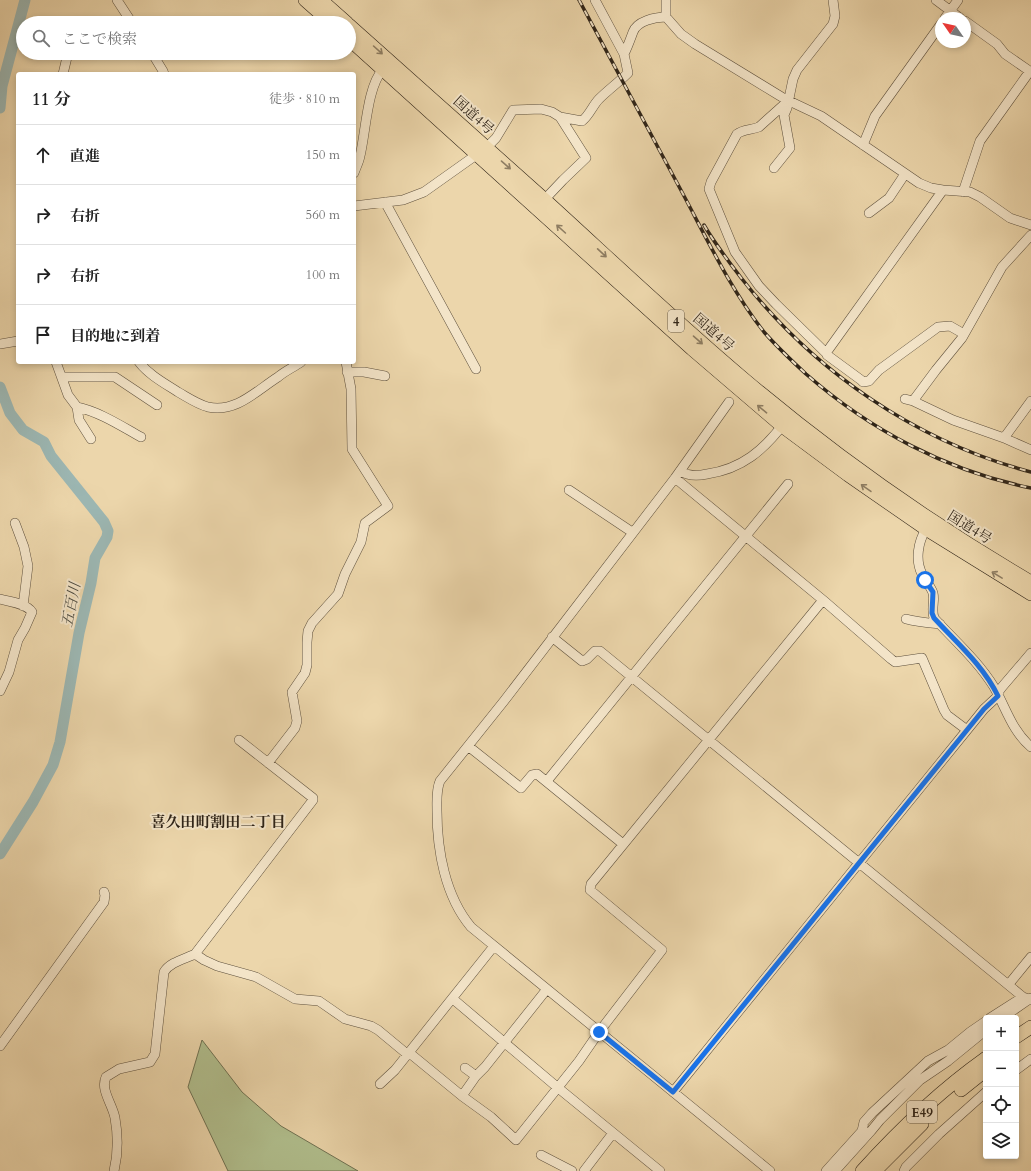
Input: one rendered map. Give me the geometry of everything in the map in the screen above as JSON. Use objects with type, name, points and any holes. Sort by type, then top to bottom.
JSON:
[{"type":"highway","points":[[305,0],[323,16]]},
{"type":"highway","name":"国道4号","points":[[321,0],[339,16]]},
{"type":"highway","name":"国道4号","points":[[356,32],[698,354],[785,421],[853,466],[903,502],[956,537],[1031,582]]},
{"type":"highway","name":"国道4号","points":[[356,45],[482,151],[545,199],[785,421],[848,475],[926,529],[1031,594]]},
{"type":"highway","points":[[1019,1035],[1031,1027]]},
{"type":"highway","points":[[1019,1045],[1031,1038]]},
{"type":"highway","name":"E49","points":[[862,1171],[902,1130],[983,1060]]},
{"type":"highway","name":"E49","points":[[875,1171],[939,1108],[983,1072]]},
{"type":"street","points":[[117,0],[127,16]]},
{"type":"street","points":[[356,206],[404,200],[424,192],[482,151],[496,138],[513,110],[541,109],[552,112],[560,117],[582,121],[585,119],[600,98],[628,73],[624,54],[595,0]]},
{"type":"street","points":[[666,0],[666,17],[681,34],[788,100],[821,116],[919,183],[930,188],[970,192],[980,197],[1010,218],[1031,225]]},
{"type":"street","points":[[774,168],[790,148],[784,121],[792,79],[797,70],[833,24],[835,16],[833,0]]},
{"type":"street","points":[[936,0],[946,12]]},
{"type":"street","points":[[949,12],[958,0]]},
{"type":"street","points":[[624,54],[636,26],[652,18],[666,17]]},
{"type":"street","points":[[963,192],[980,140],[1030,71],[1005,54],[997,44],[971,25]]},
{"type":"street","points":[[863,145],[875,116],[935,32]]},
{"type":"street","points":[[63,72],[66,60]]},
{"type":"street","points":[[156,60],[163,72]]},
{"type":"street","points":[[356,168],[360,157],[375,80],[383,69]]},
{"type":"street","points":[[788,100],[759,127],[741,131],[737,134],[711,182],[709,189],[735,252],[760,286],[827,355],[863,382],[869,381],[879,370],[938,327],[950,326],[964,334]]},
{"type":"street","points":[[545,199],[562,180],[586,158],[560,117]]},
{"type":"street","points":[[869,213],[888,198],[905,174]]},
{"type":"street","points":[[826,353],[943,190]]},
{"type":"street","points":[[385,202],[476,369]]},
{"type":"street","points":[[1031,235],[998,273],[956,346],[909,400],[953,420],[1004,438],[1031,450]]},
{"type":"street","points":[[0,344],[16,342]]},
{"type":"street","points":[[57,364],[68,395],[77,407],[79,420],[91,439]]},
{"type":"street","points":[[141,364],[154,377],[195,402],[210,407],[221,408],[237,404],[252,396],[277,377],[298,364]]},
{"type":"street","points":[[268,763],[295,728],[297,721],[292,692],[305,673],[307,665],[307,636],[312,623],[338,594],[345,574],[361,542],[365,523],[388,506],[352,450],[351,389],[346,364]]},
{"type":"street","points":[[347,372],[364,372],[385,376]]},
{"type":"street","points":[[62,377],[116,378],[157,405]]},
{"type":"street","points":[[1004,438],[1031,401]]},
{"type":"street","points":[[728,402],[677,475],[440,781],[437,788],[437,820],[440,857],[460,912],[471,927],[770,1171]]},
{"type":"street","points":[[77,407],[110,420],[141,437]]},
{"type":"street","points":[[677,475],[687,474],[699,476],[731,469],[743,463],[767,444],[785,421]]},
{"type":"street","points":[[677,475],[746,536],[824,600],[895,662],[922,658],[947,715],[967,730]]},
{"type":"street","points":[[547,782],[788,484]]},
{"type":"street","points":[[569,490],[632,532]]},
{"type":"street","points":[[15,523],[24,547],[28,566],[23,606]]},
{"type":"street","points":[[926,529],[920,541],[919,565],[933,592],[932,613],[934,618],[970,655],[994,687],[1014,728],[1031,747]]},
{"type":"street","points":[[0,599],[23,606],[30,609],[32,612],[18,640],[10,672],[0,689]]},
{"type":"street","points":[[195,954],[218,966],[256,977],[295,999],[318,1001],[345,1019],[372,1026],[408,1054],[412,1055],[462,1096],[491,1117],[516,1140],[579,1061],[599,1032],[662,950],[590,890],[591,884],[824,600]]},
{"type":"street","points":[[906,619],[940,624]]},
{"type":"street","points":[[552,637],[582,661],[587,659],[595,651],[600,651],[1008,984],[1029,999]]},
{"type":"street","points":[[673,1092],[984,709],[998,696],[999,691],[1031,653]]},
{"type":"street","points":[[114,1171],[116,1157],[115,1117],[104,1088],[105,1079],[108,1075],[119,1069],[149,1062],[154,1057],[164,972],[172,964],[195,954],[313,800],[313,798],[239,740]]},
{"type":"street","points":[[468,746],[521,788],[534,774],[537,774],[623,844]]},
{"type":"street","points":[[0,1046],[104,902],[104,892]]},
{"type":"street","points":[[380,1084],[396,1070],[494,946]]},
{"type":"street","points":[[1008,984],[1031,957]]},
{"type":"street","points":[[462,1096],[476,1076],[547,989]]},
{"type":"street","points":[[453,999],[504,1043],[660,1171]]},
{"type":"street","points":[[996,1015],[1029,999]]},
{"type":"street","points":[[1006,1015],[1029,999]]},
{"type":"street","points":[[826,1171],[862,1131],[864,1122],[872,1113],[928,1061],[948,1050],[983,1023]]},
{"type":"street","points":[[835,1171],[872,1131],[880,1120],[920,1080],[948,1061],[983,1032]]},
{"type":"street","points":[[1019,1068],[1031,1060]]},
{"type":"street","points":[[465,1068],[476,1076]]},
{"type":"street","points":[[904,1171],[906,1167],[939,1134],[983,1095]]},
{"type":"street","points":[[584,1171],[613,1133]]},
{"type":"street","points":[[541,1155],[572,1171]]},
{"type":"green space","points":[[202,1040],[242,1092],[281,1126],[358,1171],[228,1171],[188,1087]]},
{"type":"waterway","name":"五百川","points":[[21,16],[25,0]]},
{"type":"waterway","name":"五百川","points":[[0,108],[2,86],[16,34]]},
{"type":"waterway","name":"五百川","points":[[0,387],[10,413],[23,430],[44,442],[51,456],[104,522],[108,531],[107,537],[95,558],[91,583],[79,633],[60,742],[53,765],[33,802],[0,854]]},
{"type":"railway","points":[[579,0],[720,265],[752,316],[769,338],[806,374],[856,413],[883,430],[911,446],[969,471],[1000,481],[1031,488]]},
{"type":"railway","points":[[704,225],[732,266],[771,313],[802,344],[835,373],[871,399],[909,422],[948,442],[989,459],[1031,472]]},
{"type":"district","name":"喜久田町割田二丁目","points":[[218,822]]},
{"type":"route","points":[[599,1032],[673,1092],[984,709],[998,696],[994,687],[970,655],[934,618],[932,613],[933,592],[925,580]]}]
